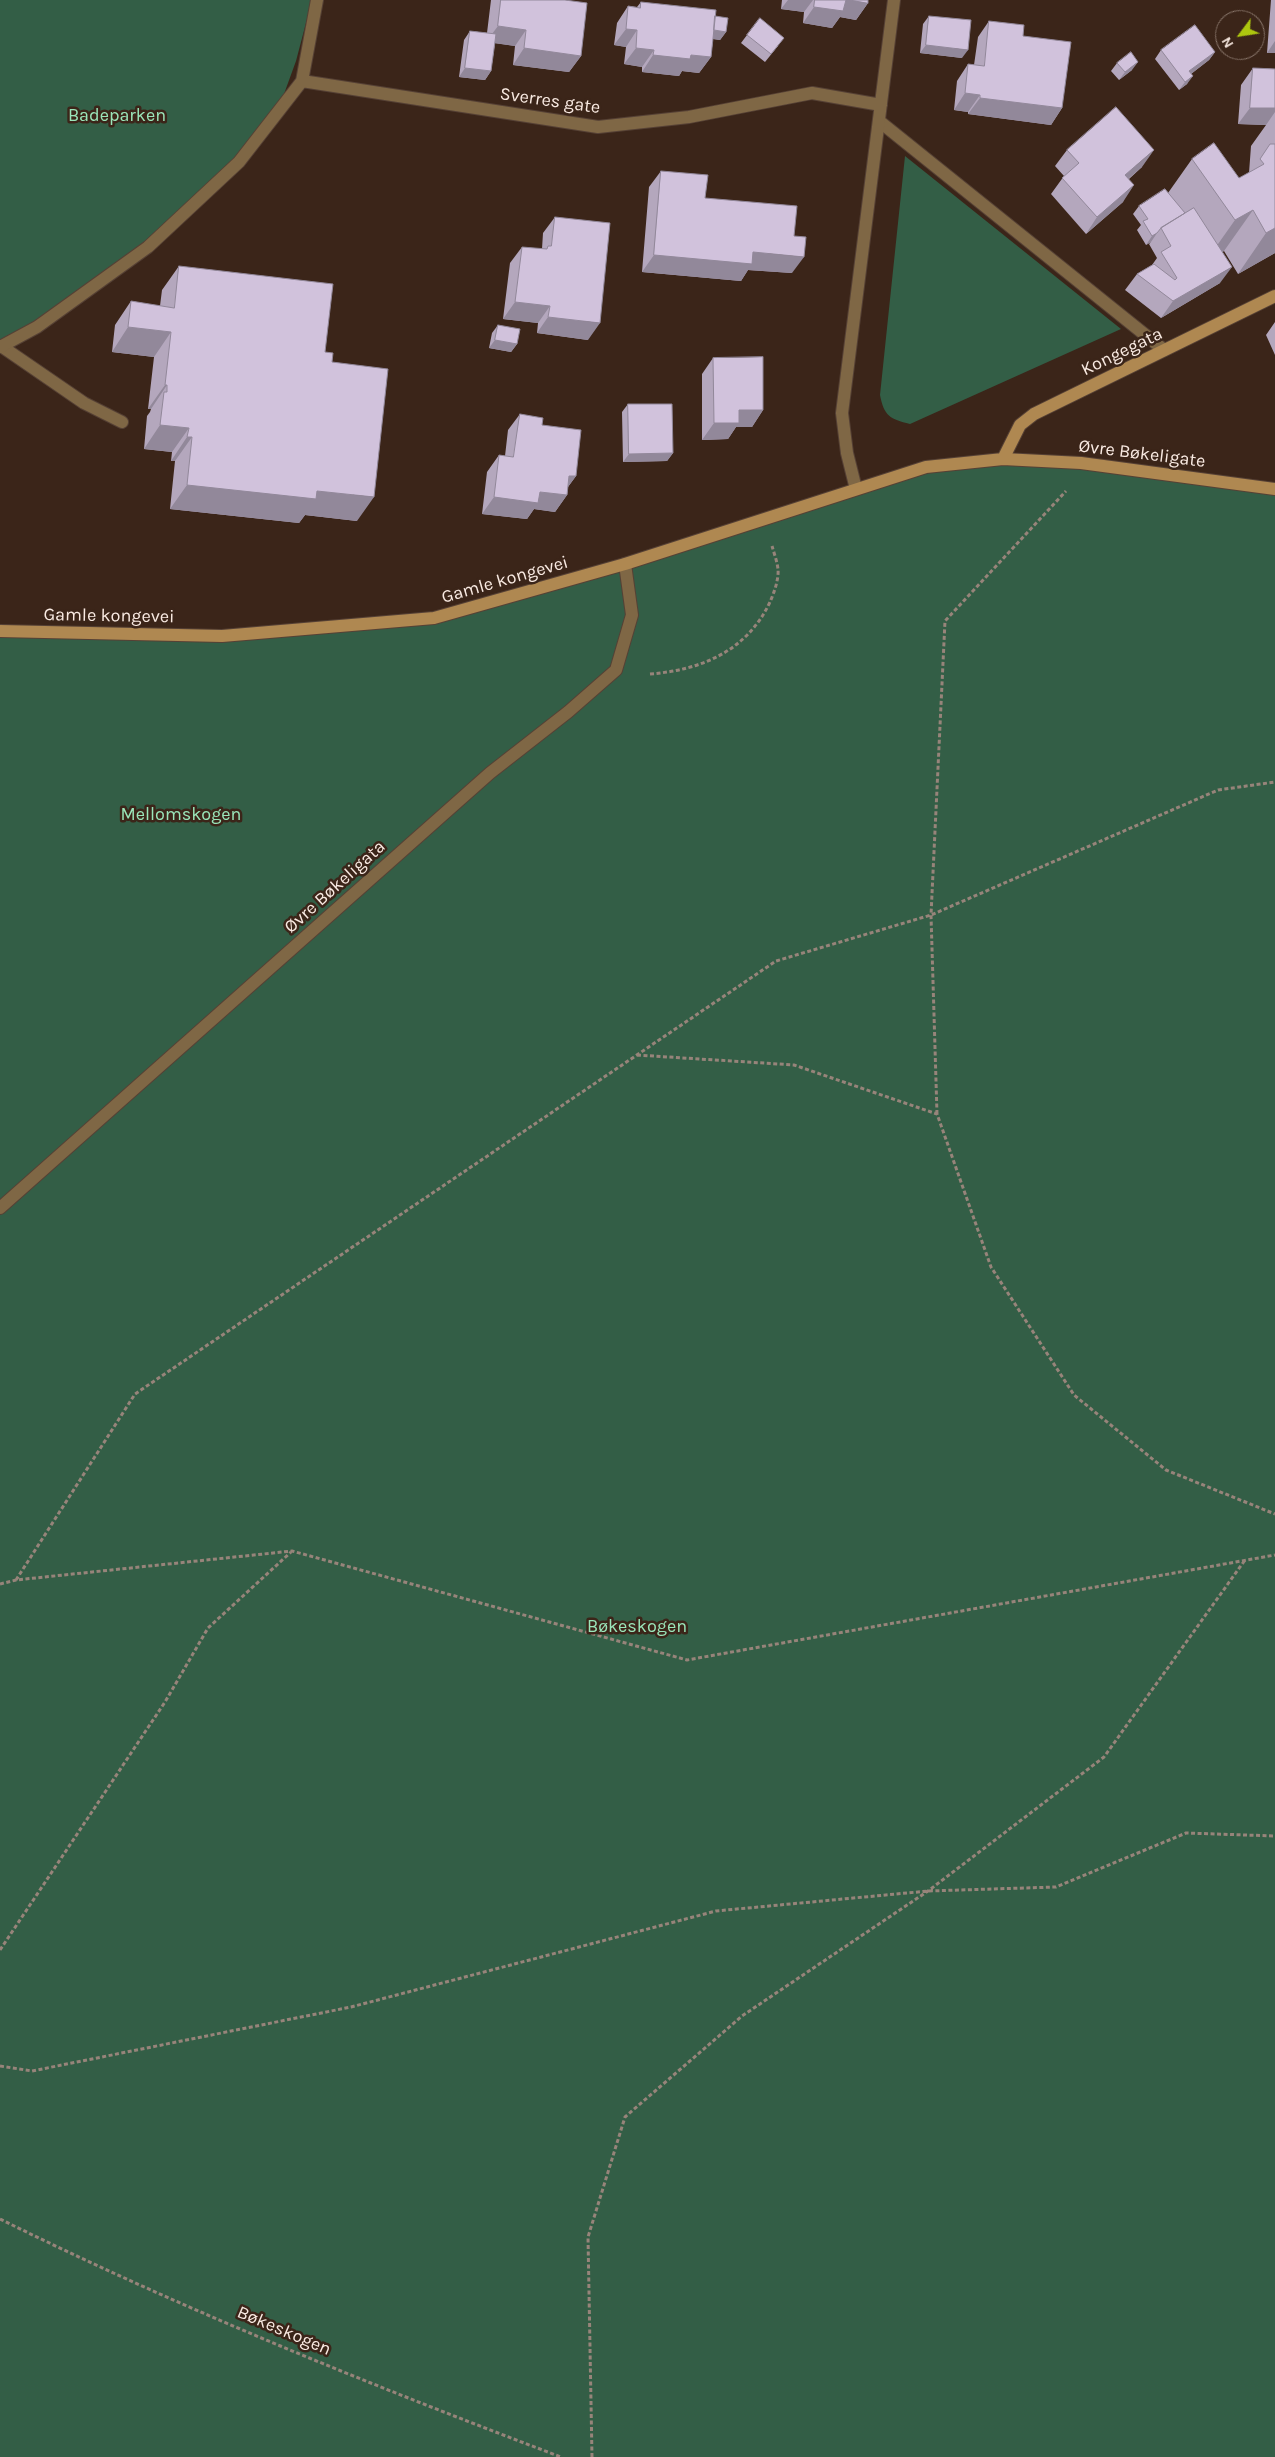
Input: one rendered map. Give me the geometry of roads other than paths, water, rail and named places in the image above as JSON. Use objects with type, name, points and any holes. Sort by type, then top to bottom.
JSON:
[{"type":"street","points":[[122,422],[84,403],[0,347],[37,327],[148,248],[240,162],[302,81],[317,0]]},
{"type":"street","points":[[856,489],[847,453],[842,413],[894,0]]},
{"type":"street","name":"Sverres gate","points":[[302,81],[598,127],[690,117],[812,93],[881,105]]},
{"type":"street","points":[[879,121],[1164,350]]},
{"type":"street","name":"Kongegata","points":[[1003,460],[1020,425],[1034,414],[1275,296]]},
{"type":"street","name":"Gamle kongevei","points":[[0,631],[222,636],[434,618],[625,564],[789,513],[926,467],[1003,460]]},
{"type":"street","name":"Øvre Bøkeligate","points":[[1003,460],[1081,463],[1275,489]]},
{"type":"street","name":"Øvre Bøkeligata","points":[[0,1208],[490,773],[568,712],[616,670],[632,616],[625,564]]},
{"type":"park label","name":"Badeparken","points":[[117,116]]},
{"type":"park label","name":"Mellomskogen","points":[[181,815]]},
{"type":"park label","name":"Bøkeskogen","points":[[637,1627]]}]
